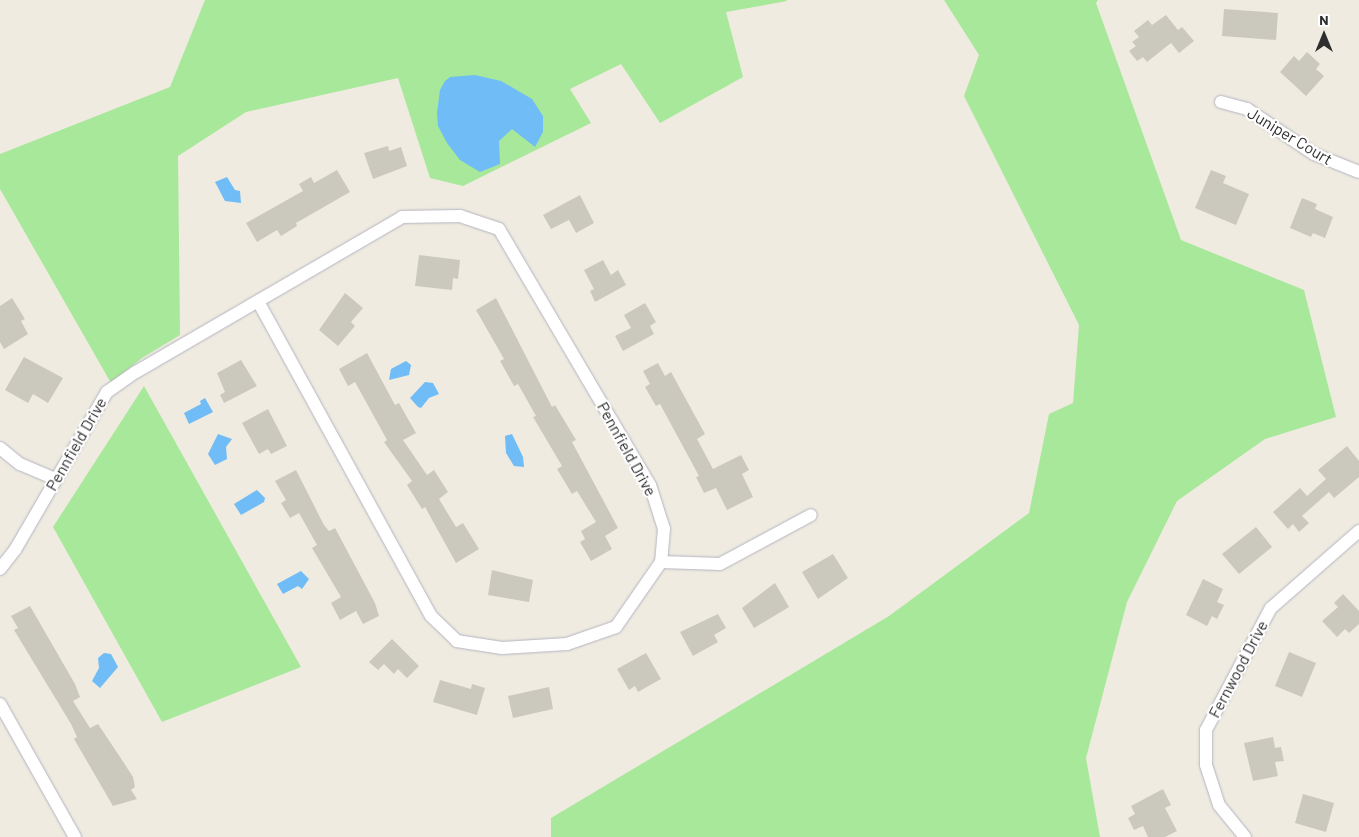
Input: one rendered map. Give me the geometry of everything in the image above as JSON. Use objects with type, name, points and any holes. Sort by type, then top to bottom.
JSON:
[{"type":"street","name":"Juniper Court","points":[[1221,102],[1247,108],[1314,154],[1359,172]]},
{"type":"street","name":"Pennfield Drive","points":[[0,569],[107,392],[258,301],[402,217],[460,216],[499,229],[650,485],[664,529],[661,562],[616,627],[567,644],[502,648],[457,642],[431,616],[258,301]]},
{"type":"street","points":[[0,448],[20,464],[56,479]]},
{"type":"street","points":[[661,562],[720,564],[811,514]]},
{"type":"street","name":"Fernwood Drive","points":[[1245,837],[1219,805],[1206,765],[1206,730],[1271,608],[1359,531]]},
{"type":"street","points":[[0,704],[75,837]]},
{"type":"green space","points":[[205,0],[787,1],[726,12],[743,77],[660,123],[621,64],[570,89],[591,123],[463,186],[430,178],[398,78],[246,112],[178,156],[180,335],[142,358],[111,383],[0,189],[0,154],[170,87]]},
{"type":"green space","points":[[944,0],[1098,0],[1096,3],[1181,240],[1304,290],[1336,417],[1265,439],[1177,501],[1127,602],[1086,758],[1100,837],[551,837],[551,818],[889,616],[1029,513],[1049,414],[1073,403],[1079,325],[964,96],[979,55]]},
{"type":"green space","points":[[144,386],[301,667],[162,722],[53,527]]},
{"type":"water","points":[[475,75],[501,81],[532,99],[543,116],[543,132],[535,147],[512,129],[499,141],[500,164],[480,172],[460,160],[447,143],[438,126],[437,113],[440,90],[445,81],[450,77]]},
{"type":"water","points":[[227,177],[235,190],[240,191],[241,203],[225,201],[215,182]]},
{"type":"water","points":[[406,361],[411,365],[409,375],[389,380],[391,369]]},
{"type":"water","points":[[425,382],[433,383],[439,394],[429,398],[421,408],[410,398]]},
{"type":"water","points":[[205,398],[213,412],[189,424],[184,413],[201,404],[200,401]]},
{"type":"water","points":[[218,434],[232,439],[226,447],[227,459],[215,465],[208,454]]},
{"type":"water","points":[[512,434],[523,457],[524,467],[514,466],[506,453],[505,436]]},
{"type":"water","points":[[257,490],[265,498],[264,502],[241,515],[234,504]]},
{"type":"water","points":[[301,571],[309,579],[302,589],[298,586],[283,594],[277,584]]},
{"type":"water","points":[[104,653],[111,654],[118,667],[100,688],[92,681],[99,668],[98,658]]},
{"type":"building","points":[[1224,9],[1278,13],[1276,40],[1222,36]]},
{"type":"building","points":[[1166,15],[1178,30],[1182,27],[1194,41],[1179,53],[1171,43],[1147,62],[1143,57],[1137,61],[1129,51],[1136,46],[1132,42],[1139,37],[1134,31],[1148,20],[1152,25]]},
{"type":"building","points":[[1307,52],[1320,64],[1316,69],[1324,76],[1306,96],[1280,72],[1294,56],[1299,61]]},
{"type":"building","points":[[388,146],[389,151],[401,147],[407,166],[373,179],[364,153]]},
{"type":"building","points":[[337,170],[350,192],[296,223],[297,226],[281,236],[277,230],[257,242],[246,223],[303,191],[299,184],[311,177],[314,183]]},
{"type":"building","points":[[1211,170],[1226,176],[1223,183],[1249,194],[1236,225],[1195,208]]},
{"type":"building","points":[[580,195],[594,223],[576,233],[569,220],[551,229],[543,215]]},
{"type":"building","points":[[1302,198],[1317,204],[1315,209],[1333,217],[1325,238],[1313,233],[1311,237],[1290,228]]},
{"type":"building","points":[[419,255],[460,260],[458,279],[453,278],[452,290],[415,286]]},
{"type":"building","points":[[603,260],[611,275],[618,270],[626,285],[595,302],[590,291],[594,289],[584,270]]},
{"type":"building","points":[[345,293],[363,308],[351,322],[355,326],[338,346],[319,330]]},
{"type":"building","points":[[12,298],[25,319],[21,321],[28,334],[4,349],[0,342],[0,306]]},
{"type":"building","points":[[496,298],[552,407],[555,405],[576,440],[572,442],[618,528],[605,536],[612,549],[591,561],[580,542],[585,539],[581,531],[596,522],[577,491],[572,494],[557,469],[562,466],[533,417],[536,416],[518,384],[514,386],[500,361],[504,359],[476,310]]},
{"type":"building","points":[[645,303],[656,322],[650,326],[654,334],[623,351],[615,336],[631,328],[624,315]]},
{"type":"building","points":[[367,353],[395,405],[399,403],[416,433],[403,440],[427,475],[434,470],[448,492],[439,499],[456,527],[463,523],[479,549],[456,563],[425,507],[422,509],[407,485],[412,481],[384,442],[387,440],[355,382],[348,386],[339,369]]},
{"type":"building","points":[[24,357],[63,378],[48,403],[33,394],[28,403],[5,390]]},
{"type":"building","points":[[241,360],[257,386],[224,403],[220,395],[225,392],[217,373]]},
{"type":"building","points":[[658,363],[665,376],[671,372],[705,434],[697,439],[713,469],[741,455],[749,470],[742,474],[753,497],[727,510],[716,488],[704,493],[696,477],[699,476],[660,404],[656,406],[645,387],[650,384],[643,371]]},
{"type":"building","points":[[268,409],[287,446],[271,454],[268,449],[259,454],[242,423]]},
{"type":"building","points":[[1347,446],[1359,461],[1359,477],[1334,498],[1329,492],[1302,516],[1309,523],[1299,532],[1293,524],[1288,529],[1273,512],[1300,488],[1307,496],[1326,479],[1318,470]]},
{"type":"building","points":[[296,470],[324,525],[329,531],[335,528],[375,603],[379,616],[363,624],[356,611],[340,620],[331,603],[341,597],[312,548],[317,545],[299,513],[290,518],[281,503],[286,500],[275,481]]},
{"type":"building","points":[[1256,527],[1272,547],[1239,574],[1222,554]]},
{"type":"building","points":[[833,554],[848,578],[818,599],[802,572]]},
{"type":"building","points":[[492,570],[533,580],[529,602],[488,595]]},
{"type":"building","points":[[1203,579],[1223,589],[1217,602],[1224,605],[1217,619],[1212,616],[1207,626],[1186,615]]},
{"type":"building","points":[[775,583],[789,607],[754,628],[742,608]]},
{"type":"building","points":[[1343,594],[1359,611],[1359,624],[1349,633],[1345,629],[1337,637],[1322,621],[1338,607],[1334,603]]},
{"type":"building","points":[[30,606],[75,684],[80,697],[73,701],[90,728],[98,724],[124,763],[133,777],[135,787],[131,790],[137,799],[113,806],[74,739],[77,737],[71,724],[14,630],[18,628],[11,616]]},
{"type":"building","points":[[718,614],[726,628],[714,635],[718,642],[693,656],[680,632]]},
{"type":"building","points":[[392,639],[419,666],[407,678],[398,669],[394,674],[384,664],[378,670],[369,662]]},
{"type":"building","points":[[1289,652],[1316,663],[1302,697],[1275,686]]},
{"type":"building","points":[[646,653],[661,679],[638,692],[635,686],[629,690],[617,669]]},
{"type":"building","points":[[440,680],[471,689],[472,684],[485,688],[477,715],[433,702]]},
{"type":"building","points":[[549,687],[553,709],[513,718],[508,696]]},
{"type":"building","points":[[1273,737],[1275,748],[1281,747],[1284,761],[1275,762],[1278,776],[1253,781],[1244,743]]},
{"type":"building","points":[[1163,789],[1171,805],[1165,808],[1177,831],[1165,837],[1148,837],[1143,826],[1134,830],[1128,818],[1135,814],[1131,806]]},
{"type":"building","points":[[1303,794],[1334,803],[1326,832],[1295,823]]}]
